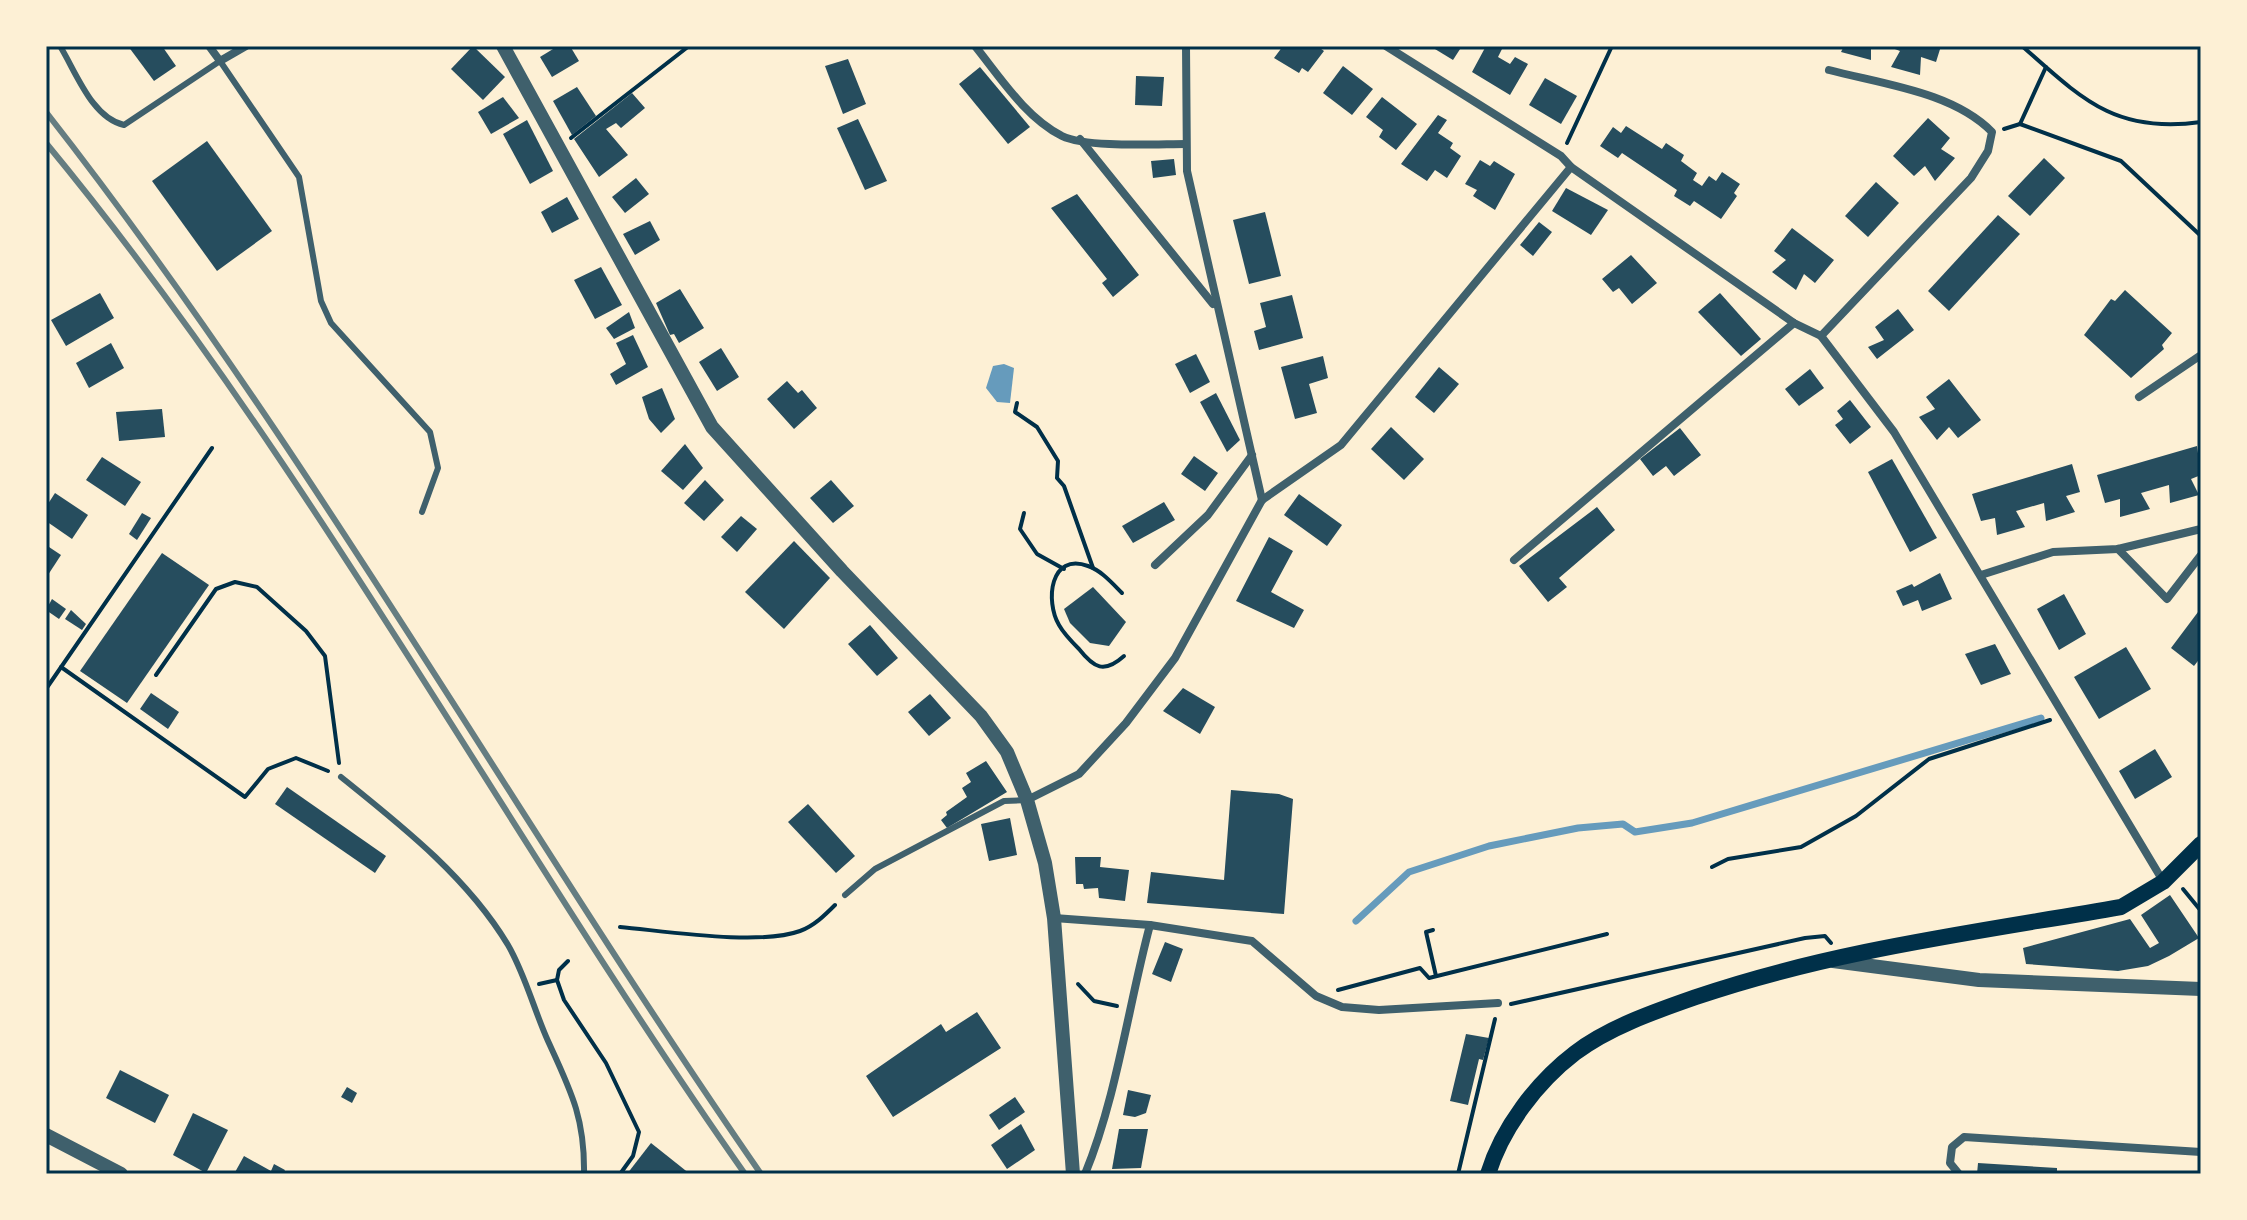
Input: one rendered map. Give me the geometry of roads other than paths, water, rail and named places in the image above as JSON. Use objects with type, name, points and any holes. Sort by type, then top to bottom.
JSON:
[{"type":"main road","points":[[1488,1174],[1494,1156],[1530,1098],[1576,1052],[1674,1005],[1827,958],[2121,907],[2167,878],[2201,844]]},
{"type":"street","points":[[209,46],[220,61],[246,46]]},
{"type":"street","points":[[503,46],[712,427],[842,571],[981,716],[1007,752],[1027,800],[1045,863],[1054,918],[1073,1174]]},
{"type":"street","points":[[975,46],[1025,107],[1063,137],[1186,144]]},
{"type":"street","points":[[1186,46],[1187,171],[1262,500]]},
{"type":"street","points":[[1386,46],[1561,156],[1571,167],[1794,323],[1821,336],[1894,432],[2064,715],[2167,878]]},
{"type":"street","points":[[1821,336],[1971,178],[1988,151],[1992,132],[1978,118],[1952,105],[1829,70]]},
{"type":"street","points":[[1080,139],[1216,307]]},
{"type":"street","points":[[1027,800],[1079,774],[1126,723],[1175,658],[1262,500],[1341,445],[1571,167]]},
{"type":"street","points":[[1514,560],[1794,323]]},
{"type":"street","points":[[2139,397],[2201,355]]},
{"type":"street","points":[[1155,565],[1208,515],[1252,455]]},
{"type":"street","points":[[1981,575],[2053,552],[2118,549],[2201,529]]},
{"type":"street","points":[[2118,549],[2167,599],[2201,555]]},
{"type":"street","points":[[1054,918],[1150,925],[1252,941],[1316,996],[1342,1007],[1379,1010],[1498,1003]]},
{"type":"street","points":[[1085,1174],[1104,1128],[1128,1009],[1150,925]]},
{"type":"street","points":[[1827,958],[1979,980],[2201,989]]},
{"type":"street","points":[[46,1135],[121,1174]]},
{"type":"street","points":[[1959,1174],[1950,1163],[1952,1147],[1964,1137],[2201,1152]]},
{"type":"lane","points":[[60,46],[100,112],[111,122],[124,125],[220,61],[299,177],[321,301],[331,323],[430,432],[438,468],[422,512]]},
{"type":"lane","points":[[341,777],[414,835],[469,894],[508,946],[571,1088],[585,1135],[584,1174]]},
{"type":"lane","points":[[845,895],[875,869],[1004,801],[1027,800]]},
{"type":"water","points":[[1004,364],[1014,368],[1010,403],[997,402],[986,388],[993,366]]},
{"type":"waterway","points":[[1356,921],[1409,872],[1489,846],[1578,828],[1623,824],[1635,832],[1692,823],[2041,718]]},
{"type":"railway","points":[[46,112],[143,240],[235,371],[671,1041],[761,1174]]},
{"type":"railway","points":[[46,143],[142,266],[321,521],[572,915],[745,1174]]}]
